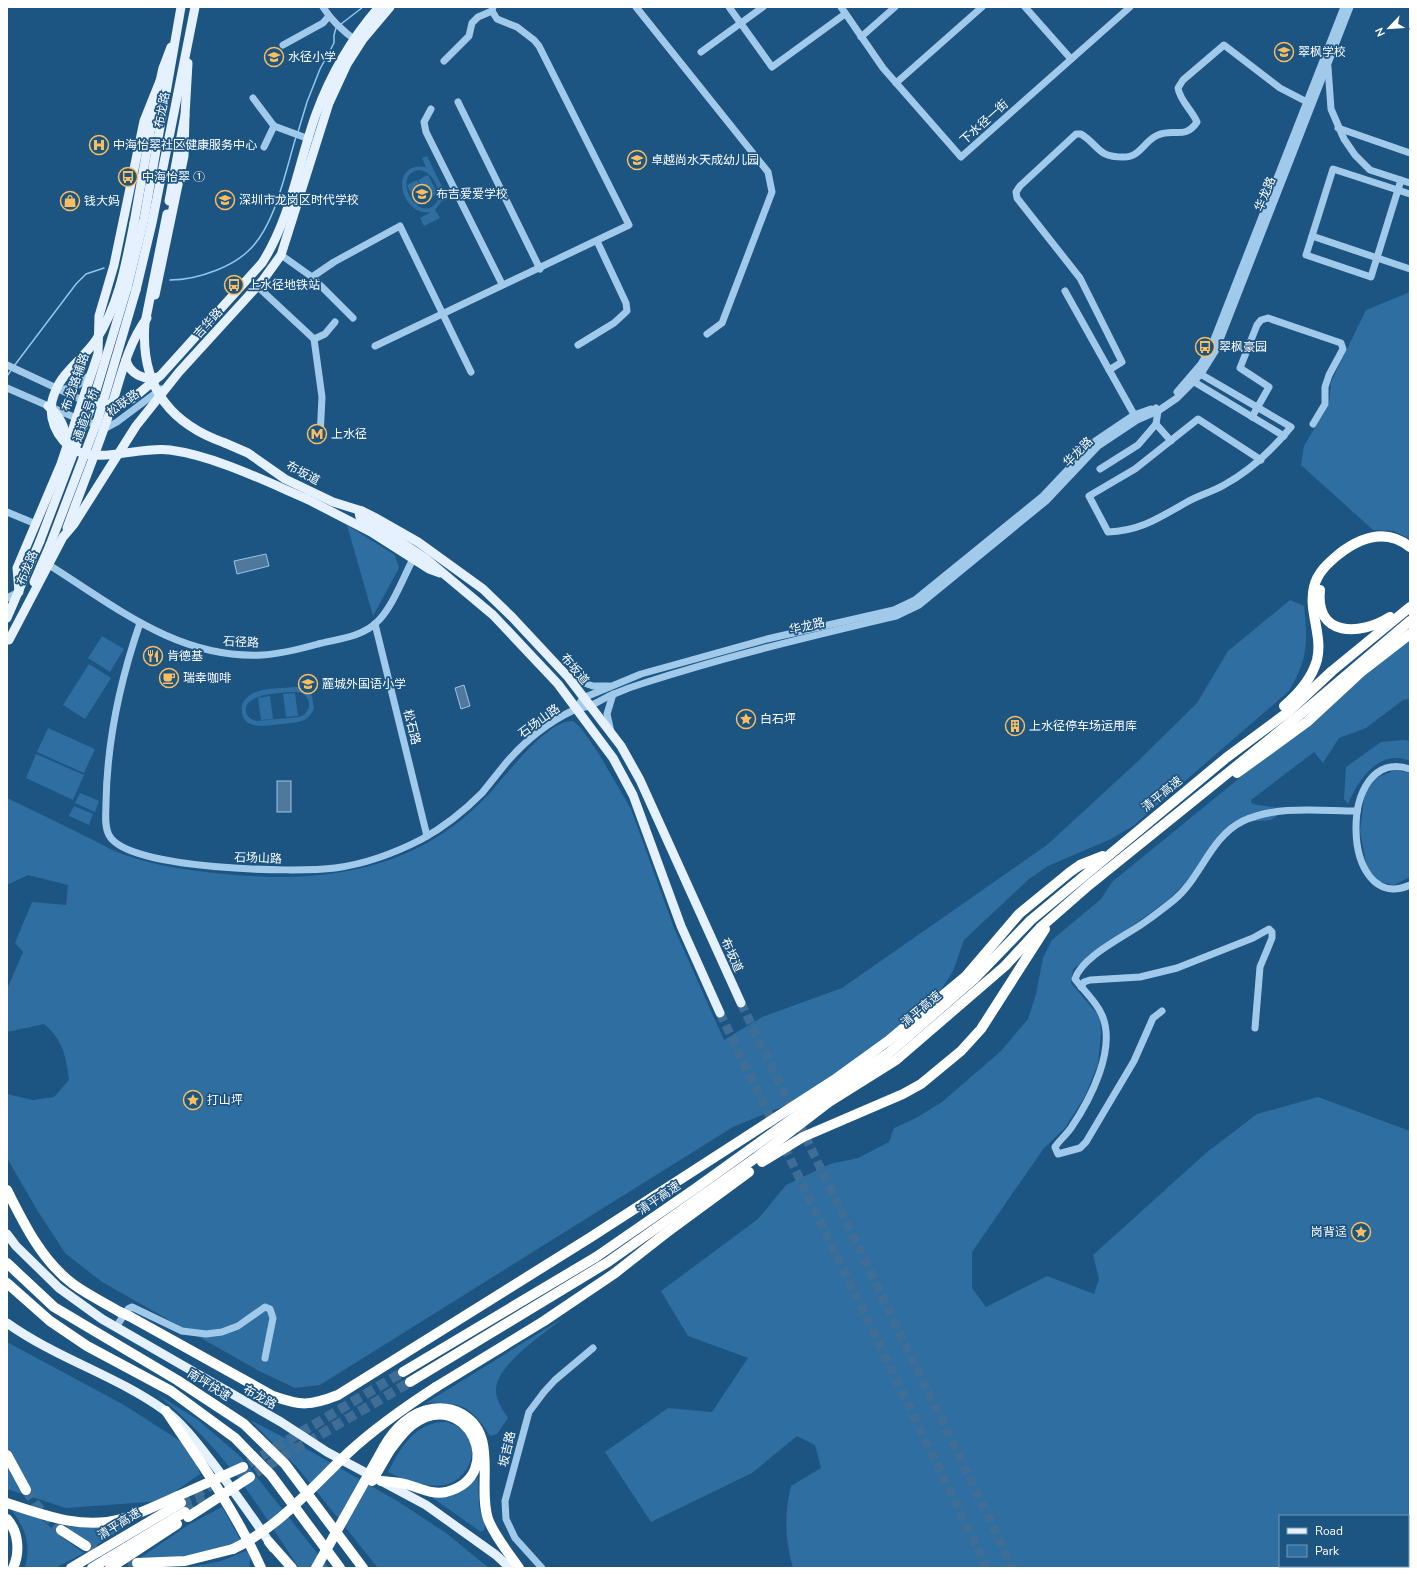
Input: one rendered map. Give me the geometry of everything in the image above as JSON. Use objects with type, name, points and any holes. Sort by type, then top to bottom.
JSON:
[{"type":"highway","points":[[1226,758],[1291,700],[1311,674],[1316,661],[1318,647],[1313,603],[1314,588],[1321,571],[1350,546],[1366,538],[1380,536],[1393,537],[1410,547]]},
{"type":"highway","points":[[1410,555],[1400,547],[1391,543],[1375,542],[1362,546],[1335,566],[1326,575],[1321,585],[1319,596],[1321,609],[1328,620],[1337,628],[1350,631],[1372,626],[1410,605]]},
{"type":"highway","name":"清平高速","points":[[403,1372],[596,1257],[696,1188],[824,1096],[885,1056],[974,979],[1028,922],[1226,758],[1288,712],[1332,671],[1410,605]]},
{"type":"highway","name":"清平高速","points":[[410,1382],[608,1262],[757,1157],[829,1102],[896,1060],[1005,966],[1034,934],[1054,916],[1162,825],[1296,718],[1410,621]]},
{"type":"highway","points":[[1162,825],[1182,813],[1299,728],[1361,672],[1410,634]]},
{"type":"highway","points":[[7,1190],[30,1233],[48,1260],[72,1284],[273,1396],[294,1404],[310,1404],[338,1395],[591,1237],[834,1080],[888,1041],[962,979],[974,967],[1010,922],[1060,879],[1080,865],[1108,855]]},
{"type":"highway","points":[[137,1563],[186,1561],[233,1550],[272,1525],[372,1432],[400,1410],[544,1321],[615,1273],[666,1232],[780,1150],[807,1135],[903,1094],[921,1084],[961,1051],[981,1028],[1054,916]]},
{"type":"highway","name":"南坪快速","points":[[7,1263],[54,1307],[177,1380],[244,1424],[285,1464],[363,1568]]},
{"type":"highway","points":[[7,1283],[50,1321],[87,1346],[171,1391],[235,1438],[271,1475],[340,1568]]},
{"type":"highway","points":[[323,1568],[398,1428],[409,1418],[423,1411],[438,1408],[452,1410],[471,1420],[476,1426],[484,1447],[484,1501],[488,1518],[497,1536],[519,1568]]},
{"type":"highway","points":[[166,1411],[234,1516],[261,1568]]},
{"type":"highway","points":[[316,1568],[387,1448],[402,1433],[413,1424],[430,1417],[446,1416],[460,1421],[472,1433],[476,1443],[478,1455],[470,1477],[461,1485],[445,1492],[436,1493],[405,1484],[381,1481]]},
{"type":"highway","points":[[7,1455],[26,1490]]},
{"type":"highway","points":[[110,1568],[183,1507],[243,1467]]},
{"type":"highway","points":[[7,1503],[65,1520],[92,1524],[120,1520],[144,1511],[183,1507],[250,1476]]},
{"type":"highway","name":"清平高速","points":[[71,1568],[183,1507]]},
{"type":"highway","name":"清平高速","points":[[92,1568],[183,1507]]},
{"type":"highway","points":[[7,1519],[17,1538],[18,1558],[13,1568]]},
{"type":"highway","points":[[61,1530],[86,1546]]},
{"type":"highway","points":[[269,1542],[292,1568]]},
{"type":"main road","name":"布龙路","points":[[143,241],[181,7]]},
{"type":"main road","name":"布龙路","points":[[143,241],[188,43],[194,7]]},
{"type":"main road","name":"吉华路","points":[[112,406],[132,399],[161,375],[249,280],[270,251],[283,222],[316,114],[332,77],[353,39],[365,22],[379,7]]},
{"type":"main road","name":"吉华路","points":[[8,643],[63,537],[74,524],[128,436],[179,372],[257,286],[282,255],[329,102],[347,64],[353,39],[390,7]]},
{"type":"main road","points":[[178,31],[166,58],[160,81],[134,223],[121,283],[110,316],[91,348],[64,377],[54,394],[51,410],[56,431],[71,447],[86,454],[103,456],[141,450],[170,450],[194,456],[250,475],[307,499],[371,532],[428,569],[442,574]]},
{"type":"main road","points":[[63,537],[112,406],[126,360],[139,330],[151,309],[184,156],[188,43]]},
{"type":"main road","name":"布龙路辅路","points":[[19,592],[17,568],[65,451],[99,350],[99,316],[114,265],[144,121],[160,81]]},
{"type":"main road","name":"布坂道","points":[[186,115],[179,142],[143,340],[146,365],[151,380],[160,396],[174,414],[201,433],[248,453],[285,479],[418,542],[483,589],[512,616],[568,678],[621,746],[640,780],[741,1003]]},
{"type":"main road","name":"通道2号桥","points":[[40,541],[92,404],[127,288],[143,241]]},
{"type":"main road","name":"通道2号桥","points":[[50,545],[98,419],[136,290],[143,241]]},
{"type":"main road","points":[[126,360],[131,370],[142,377],[151,378],[161,375]]},
{"type":"main road","points":[[82,400],[112,406]]},
{"type":"main road","points":[[48,406],[57,414],[63,426],[66,439],[65,451]]},
{"type":"main road","name":"布坂道","points":[[361,514],[425,558],[442,574],[494,615],[558,684],[613,758],[633,795],[681,926],[720,1013]]},
{"type":"main road","name":"布龙路","points":[[7,618],[40,541]]},
{"type":"main road","name":"布龙路","points":[[8,643],[50,545]]},
{"type":"main road","name":"布龙路","points":[[7,1234],[30,1260],[59,1288],[78,1303],[116,1327],[281,1422],[327,1452],[426,1505],[496,1555],[510,1568]]},
{"type":"main road","points":[[7,1323],[45,1347],[134,1390],[166,1411],[197,1443],[254,1518],[286,1568]]},
{"type":"street","points":[[323,7],[330,17],[353,39]]},
{"type":"street","points":[[636,7],[768,172],[772,192],[722,323],[707,334]]},
{"type":"street","points":[[729,7],[772,67],[845,14]]},
{"type":"street","points":[[701,52],[763,7]]},
{"type":"street","name":"下水径一街","points":[[840,7],[883,68],[961,156],[1130,7]]},
{"type":"street","points":[[862,37],[895,7]]},
{"type":"street","points":[[896,83],[982,7]]},
{"type":"street","name":"华龙路","points":[[1198,373],[1210,347],[1344,7]]},
{"type":"street","name":"华龙路","points":[[583,698],[641,674],[767,639],[894,610],[906,605],[915,600],[1043,496],[1094,442],[1136,417],[1157,409],[1177,398],[1216,350],[1350,7]]},
{"type":"street","points":[[1028,8],[1071,59]]},
{"type":"street","points":[[375,346],[502,284],[540,269],[629,225],[539,46],[534,40],[517,27],[497,19],[492,9],[484,13],[472,23],[469,36],[444,61]]},
{"type":"street","points":[[283,45],[323,23],[330,17]]},
{"type":"street","points":[[1109,370],[1122,362],[1080,278],[1017,198],[1016,192],[1020,186],[1076,134],[1081,134],[1102,154],[1110,156],[1130,156],[1157,135],[1164,133],[1183,133],[1193,128],[1197,122],[1194,114],[1179,95],[1178,88],[1183,80],[1224,45],[1280,88],[1307,102]]},
{"type":"street","points":[[1327,50],[1331,109],[1338,128],[1355,155],[1370,170],[1410,183]]},
{"type":"street","points":[[253,98],[274,126],[309,139]]},
{"type":"street","points":[[458,102],[540,269]]},
{"type":"street","points":[[432,109],[424,122],[426,132],[502,284]]},
{"type":"street","points":[[264,147],[274,126]]},
{"type":"street","points":[[1338,128],[1410,153]]},
{"type":"street","points":[[1401,180],[1398,190],[1377,258],[1371,277],[1306,255],[1333,169],[1398,190],[1410,194]]},
{"type":"street","points":[[312,277],[334,262],[400,226],[470,372]]},
{"type":"street","points":[[1312,236],[1410,269]]},
{"type":"street","points":[[578,345],[614,323],[627,311],[626,303],[597,241]]},
{"type":"street","points":[[282,255],[312,277],[353,318]]},
{"type":"street","points":[[257,286],[314,339],[322,397],[320,437],[316,438]]},
{"type":"street","points":[[1066,291],[1136,417]]},
{"type":"street","points":[[1252,417],[1269,388],[1240,368],[1257,325],[1261,320],[1268,318],[1341,343],[1342,349],[1329,375],[1325,387],[1325,404],[1313,424]]},
{"type":"street","points":[[314,339],[325,334],[336,322]]},
{"type":"street","points":[[7,365],[21,373],[82,400]]},
{"type":"street","name":"松联路","points":[[8,389],[76,418],[104,428],[112,425],[128,414],[160,390],[179,372]]},
{"type":"street","points":[[1198,373],[1291,427],[1261,460],[1224,485],[1189,501],[1152,523],[1124,531],[1108,532],[1089,496],[1135,470],[1198,419],[1261,460]]},
{"type":"street","points":[[60,390],[78,385],[91,374]]},
{"type":"street","points":[[1191,380],[1284,436]]},
{"type":"street","points":[[1100,469],[1138,445],[1156,424],[1157,409]]},
{"type":"street","name":"华龙路","points":[[576,708],[590,706],[613,694],[644,683],[766,647],[896,616],[908,611],[925,600],[1046,501],[1098,446],[1136,417]]},
{"type":"street","points":[[1156,424],[1171,441]]},
{"type":"street","points":[[7,512],[36,524]]},
{"type":"street","name":"石径路","points":[[49,565],[140,623],[169,638],[199,649],[225,654],[250,655],[289,651],[357,634],[375,624],[385,613],[413,559]]},
{"type":"street","points":[[7,598],[19,592]]},
{"type":"street","name":"石场山路","points":[[140,623],[120,692],[109,759],[106,828],[113,842],[119,846],[162,858],[217,868],[314,870],[359,863],[395,851],[427,836],[445,824],[470,804],[530,740],[576,708]]},
{"type":"street","name":"松石路","points":[[375,624],[427,836]]},
{"type":"street","points":[[568,678],[593,686],[613,686]]},
{"type":"street","points":[[611,734],[607,714],[613,694]]},
{"type":"street","points":[[576,708],[583,698]]},
{"type":"street","points":[[1410,768],[1395,766],[1380,771],[1374,775],[1363,791],[1357,811],[1359,852],[1364,871],[1369,877],[1382,886],[1398,889],[1410,885]]},
{"type":"street","points":[[1162,1011],[1153,1018],[1134,1061],[1086,1142],[1080,1148],[1058,1154],[1055,1147],[1072,1126],[1097,1082],[1103,1060],[1106,1034],[1104,1020],[1101,1013],[1075,979],[1078,971],[1096,956],[1144,923],[1175,899],[1187,886],[1215,845],[1227,831],[1236,825],[1256,817],[1276,812],[1357,811]]},
{"type":"street","points":[[1081,987],[1084,982],[1090,980],[1140,977],[1177,968],[1253,938],[1269,929],[1272,932],[1272,938],[1260,967],[1255,1028]]},
{"type":"street","points":[[116,1327],[128,1308],[132,1307],[182,1332],[206,1334],[222,1332],[238,1326],[265,1307],[270,1309],[274,1318],[265,1358]]},
{"type":"street","name":"坂吉路","points":[[542,1568],[512,1534],[505,1515],[505,1501],[529,1412],[541,1395],[555,1380],[593,1348]]},
{"type":"green space","points":[[427,156],[448,199],[441,202],[435,210],[440,218],[424,226],[420,218],[431,212],[420,211],[412,206],[406,198],[403,189],[403,179],[406,172],[414,167],[426,167],[422,158]],"holes":[[[418,170],[428,173],[435,182],[438,192],[437,202],[430,208],[422,208],[416,204],[410,197],[407,189],[407,181],[410,174]]]},
{"type":"green space","points":[[428,175],[438,194],[428,199],[418,180]]},
{"type":"green space","points":[[417,180],[427,200],[416,205],[407,185]]},
{"type":"green space","points":[[1410,292],[1410,539],[1394,531],[1373,530],[1301,465],[1304,446],[1329,404],[1331,382],[1366,310]]},
{"type":"green space","points":[[347,525],[395,555],[399,568],[373,616]]},
{"type":"green space","points":[[1290,600],[1304,606],[1306,641],[1300,669],[1289,691],[1133,826],[1111,839],[1048,866],[1029,879],[964,940],[953,971],[941,990],[926,1006],[832,1078],[794,1102],[733,1127],[320,1385],[295,1388],[259,1371],[102,1282],[65,1253],[37,1210],[7,1158],[7,1094],[33,1100],[54,1097],[69,1080],[65,1056],[59,1042],[56,1036],[44,1024],[7,1032],[7,989],[23,952],[15,943],[32,902],[66,905],[68,885],[28,875],[7,885],[7,798],[115,851],[137,859],[174,868],[262,877],[298,877],[333,873],[367,867],[400,856],[431,841],[460,821],[488,795],[527,750],[539,739],[551,729],[562,723],[573,721],[581,728],[599,754],[631,809],[674,928],[724,1040],[762,1017],[842,988],[1047,845],[1136,763],[1197,703],[1228,651]]},
{"type":"green space","points":[[102,636],[124,649],[110,672],[88,658]]},
{"type":"green space","points":[[1410,639],[1410,699],[1403,700],[1366,728],[1339,738],[1323,763],[1314,752],[1251,800],[1252,804],[1286,809],[1271,820],[1245,822],[1227,829],[1187,881],[1168,900],[1073,969],[1071,983],[1100,1017],[1101,1033],[1098,1064],[1085,1096],[1065,1128],[1044,1148],[972,1252],[972,1288],[986,1307],[1047,1276],[1094,1294],[1099,1279],[1093,1255],[1206,1153],[1257,1114],[1318,1097],[1410,1131],[1410,1568],[793,1568],[788,1547],[786,1527],[787,1507],[791,1486],[821,1468],[815,1445],[797,1436],[752,1473],[651,1522],[605,1452],[668,1408],[712,1412],[748,1358],[688,1336],[661,1291],[758,1219],[786,1185],[830,1164],[858,1158],[889,1142],[894,1128],[916,1118],[942,1102],[1001,1051],[1028,1019],[1036,994],[1043,958],[1052,940],[1101,899],[1112,882]]},
{"type":"green space","points":[[89,664],[111,678],[85,719],[63,705]]},
{"type":"green space","points":[[295,687],[303,688],[312,696],[314,709],[306,719],[294,723],[268,726],[254,725],[245,720],[242,714],[242,705],[251,694],[257,691]],"holes":[[[298,692],[304,694],[309,701],[308,710],[304,715],[298,717],[257,721],[253,720],[247,715],[247,706],[251,701],[258,697],[275,693]]]},
{"type":"green space","points":[[295,693],[298,716],[286,717],[283,694]]},
{"type":"green space","points":[[270,696],[273,719],[261,720],[258,698]]},
{"type":"green space","points":[[48,728],[95,749],[84,773],[37,752]]},
{"type":"green space","points":[[1403,740],[1410,741],[1410,761],[1399,758],[1389,759],[1379,763],[1364,776],[1348,804],[1344,799],[1346,767],[1381,742]]},
{"type":"green space","points":[[36,754],[84,775],[73,800],[26,778]]},
{"type":"green space","points":[[1396,770],[1410,773],[1410,877],[1394,885],[1379,882],[1367,868],[1360,831],[1365,792],[1378,777]]},
{"type":"green space","points":[[80,793],[99,801],[95,812],[75,803]]},
{"type":"green space","points":[[74,806],[93,814],[89,825],[69,816]]},
{"type":"green space","points":[[563,1318],[533,1341],[512,1360],[498,1380],[496,1390],[497,1398],[508,1418],[497,1434],[490,1436],[477,1418],[464,1408],[457,1405],[426,1403]]},
{"type":"green space","points":[[7,1342],[124,1405],[191,1448],[200,1474],[162,1501],[66,1508],[7,1489]]},
{"type":"green space","points":[[157,1394],[198,1420],[241,1457],[329,1568],[299,1568],[260,1508],[228,1465],[195,1428]]},
{"type":"green space","points":[[250,1420],[310,1451],[399,1502],[446,1533],[489,1568],[378,1568],[297,1467]]},
{"type":"green space","points":[[446,1422],[457,1426],[469,1437],[472,1454],[470,1463],[466,1471],[460,1477],[452,1482],[437,1486],[408,1480],[388,1472],[404,1445],[417,1431],[435,1423]]},
{"type":"green space","points":[[478,1477],[479,1507],[485,1526],[484,1530],[481,1532],[430,1496],[457,1494]]},
{"type":"green space","points":[[222,1507],[241,1541],[201,1555],[140,1558],[188,1525]]},
{"type":"green space","points":[[11,1509],[41,1519],[63,1538],[84,1553],[55,1568],[25,1568],[27,1559],[26,1537],[24,1530]]},
{"type":"green space","points":[[132,1522],[95,1546],[67,1531],[66,1526],[85,1528]]},
{"type":"green space","points":[[246,1551],[251,1556],[249,1568],[186,1568],[221,1561]]},
{"type":"shaded area","points":[[266,554],[269,566],[237,574],[234,561]]},
{"type":"shaded area","points":[[464,685],[470,706],[461,709],[455,688]]},
{"type":"shaded area","points":[[277,781],[291,781],[291,812],[277,812]]},
{"type":"waterway","points":[[341,24],[363,7]]},
{"type":"waterway","points":[[298,132],[307,102],[320,69],[334,43],[336,28]]},
{"type":"waterway","points":[[170,280],[194,277],[221,268],[240,258],[256,243],[272,215],[296,137]]},
{"type":"waterway","points":[[14,366],[76,284],[86,274],[104,268]]},
{"type":"waterway","points":[[7,376],[12,369]]},
{"type":"tunnel","points":[[741,1003],[1013,1568]]},
{"type":"tunnel","points":[[720,1013],[987,1568]]},
{"type":"tunnel","points":[[236,1471],[403,1372]]},
{"type":"tunnel","points":[[243,1480],[410,1382]]},
{"type":"tunnel","points":[[181,1503],[212,1485]]},
{"type":"tunnel","points":[[26,1490],[37,1506],[61,1530]]},
{"type":"tunnel","points":[[185,1512],[206,1500]]},
{"type":"tunnel","points":[[86,1546],[121,1560],[137,1563]]},
{"type":"place","name":"翠枫学校","points":[[1284,52]]},
{"type":"place","name":"水径小学","points":[[274,57]]},
{"type":"place","name":"中海怡翠社区健康服务中心","points":[[99,145]]},
{"type":"place","name":"卓越尚水天成幼儿园","points":[[637,160]]},
{"type":"place","name":"中海怡翠 ①","points":[[128,177]]},
{"type":"place","name":"布吉爱爱学校","points":[[422,194]]},
{"type":"place","name":"深圳市龙岗区时代学校","points":[[225,200]]},
{"type":"place","name":"钱大妈","points":[[70,201]]},
{"type":"place","name":"上水径地铁站","points":[[234,285]]},
{"type":"place","name":"翠枫豪园","points":[[1205,347]]},
{"type":"place","name":"上水径","points":[[317,434]]},
{"type":"place","name":"肯德基","points":[[153,656]]},
{"type":"place","name":"瑞幸咖啡","points":[[169,678]]},
{"type":"place","name":"麓城外国语小学","points":[[308,684]]},
{"type":"place","name":"白石坪","points":[[746,719]]},
{"type":"place","name":"上水径停车场运用库","points":[[1015,726]]},
{"type":"place","name":"打山坪","points":[[193,1100]]},
{"type":"place","name":"岗背迳","points":[[1361,1232]]}]
